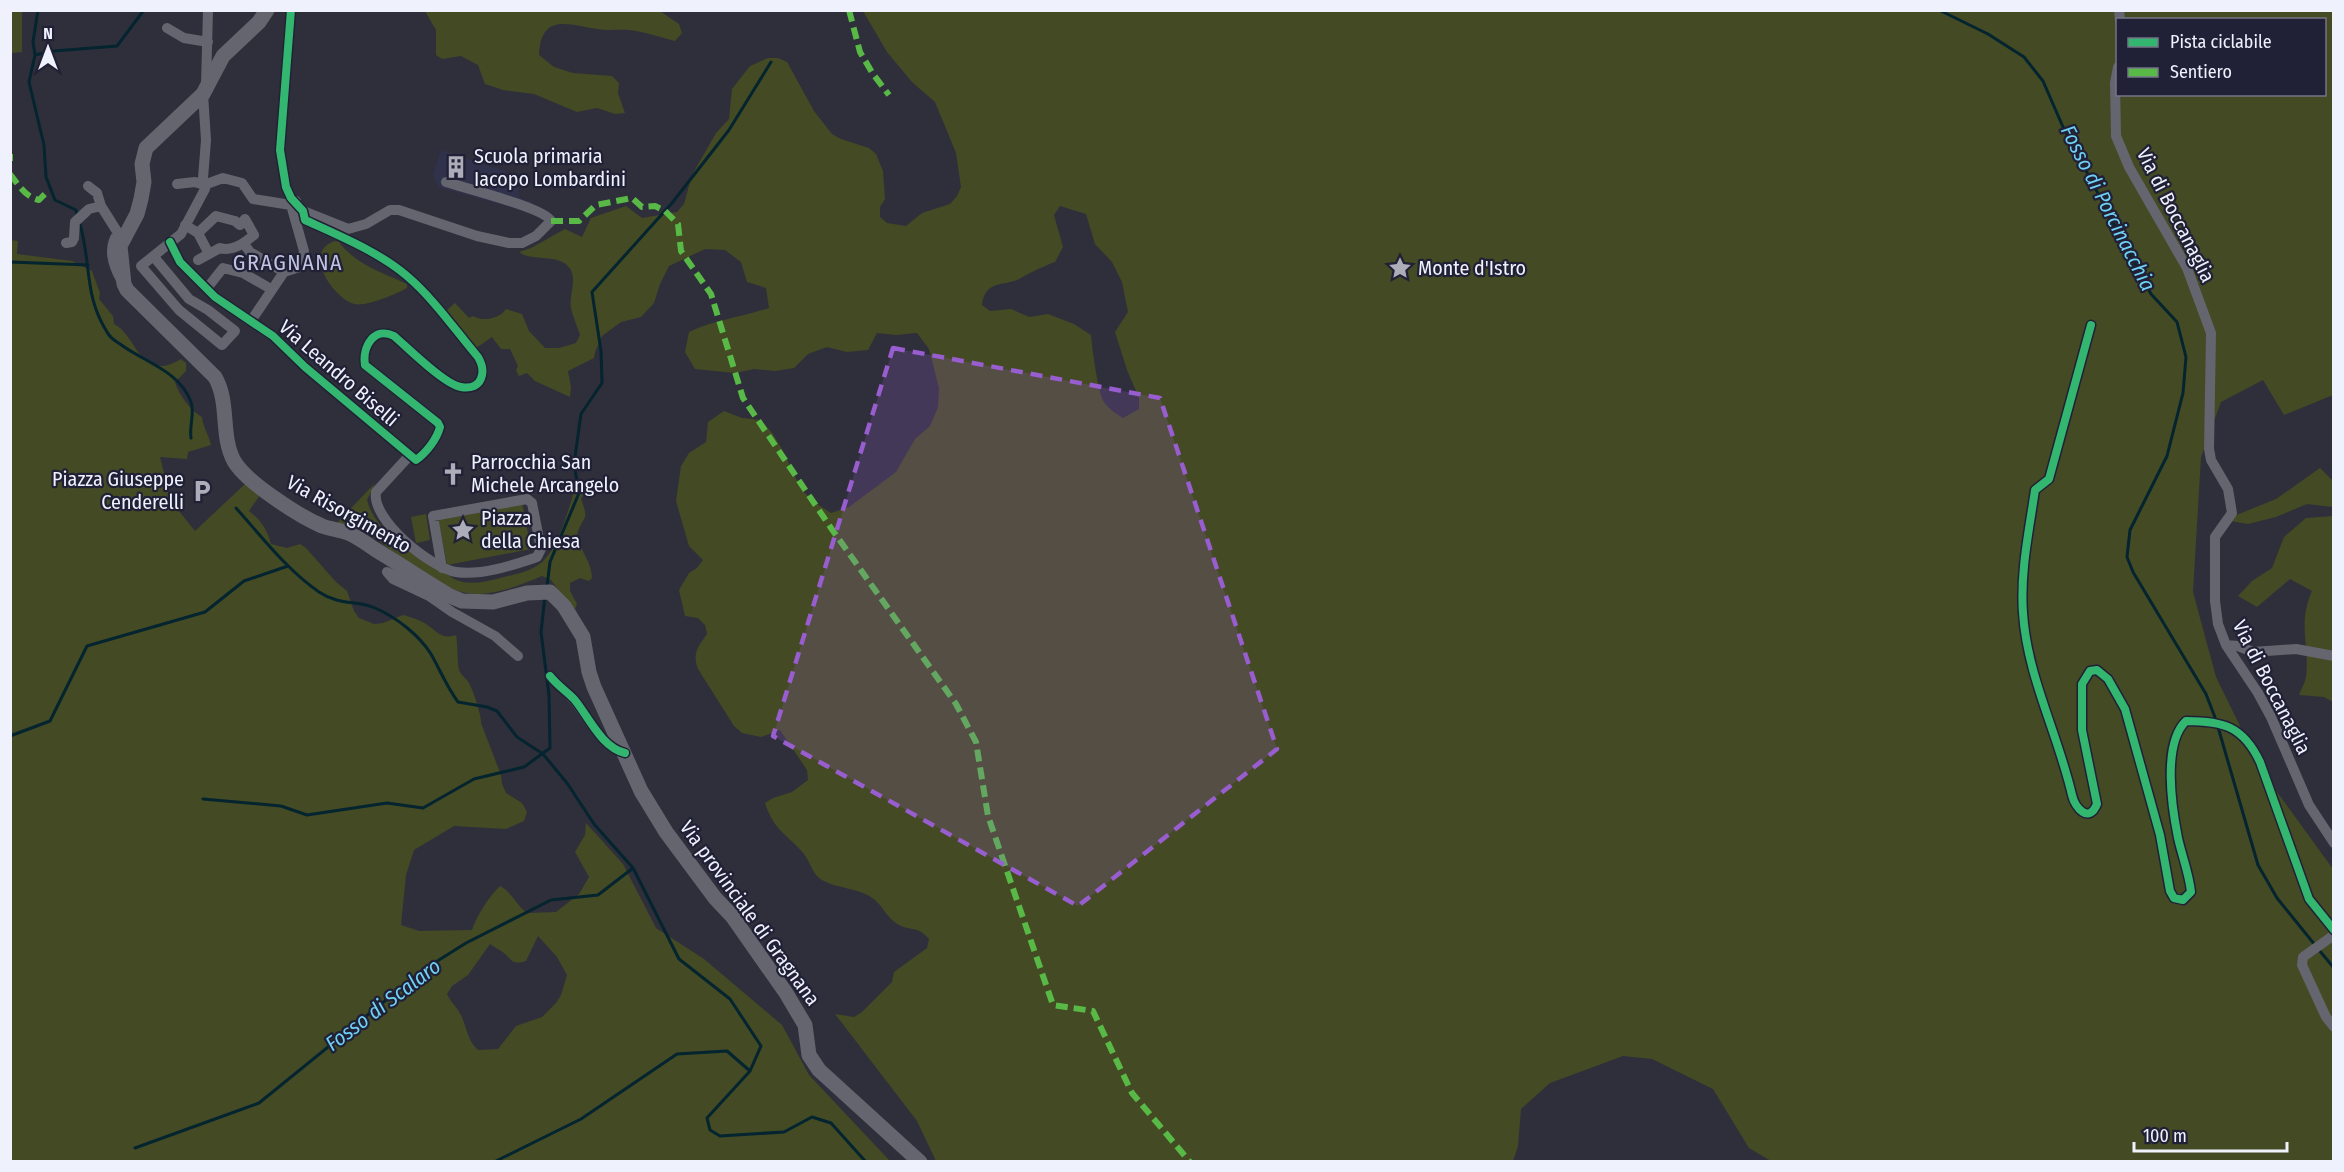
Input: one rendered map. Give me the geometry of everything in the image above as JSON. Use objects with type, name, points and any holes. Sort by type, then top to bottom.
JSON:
[{"type":"main road","points":[[124,284],[120,246],[137,214],[141,199],[144,182],[142,164],[146,148],[205,91],[223,56],[259,22],[267,10]]},
{"type":"main road","name":"Via Risorgimento","points":[[124,284],[149,313],[215,377],[221,387],[225,404],[228,446],[240,471],[305,518],[325,527],[349,533],[450,597],[476,603],[493,602],[545,591],[564,606],[583,637],[589,672],[641,790]]},
{"type":"main road","name":"Via provinciale di Gragnana","points":[[641,790],[666,832],[715,898],[732,916],[786,993],[805,1025],[809,1055],[819,1070],[920,1161]]},
{"type":"street","points":[[154,257],[189,299],[208,310],[235,331],[222,345],[179,310],[141,266],[181,234],[205,189],[203,163],[206,140],[205,84],[208,10]]},
{"type":"street","points":[[251,321],[284,272],[300,267],[304,251],[293,203],[286,186],[280,150],[291,10]]},
{"type":"street","points":[[167,28],[184,38],[208,42]]},
{"type":"street","name":"Via di Boccanaglia","points":[[2116,78],[2116,136],[2128,167],[2187,268],[2211,333],[2209,449],[2211,460],[2228,489],[2232,513],[2215,537],[2215,602],[2218,624],[2226,645],[2271,717],[2309,805],[2334,843]]},
{"type":"street","points":[[177,184],[195,182],[204,185],[223,178],[242,183],[253,199],[293,203],[303,211],[348,229],[366,224],[390,210],[408,211],[477,236],[510,243],[522,243],[536,236],[551,220],[549,216],[534,209],[446,182]]},
{"type":"street","points":[[88,186],[97,193],[101,206],[118,233],[111,247],[114,267],[124,284]]},
{"type":"street","points":[[66,243],[72,242],[74,238],[75,222],[89,209],[101,206]]},
{"type":"street","points":[[198,233],[219,211],[240,225],[244,219],[254,235],[244,244],[229,250],[220,248],[198,260]]},
{"type":"street","points":[[303,211],[305,220],[346,238],[405,274],[421,289],[483,364],[484,374],[480,381],[464,388],[445,379],[388,333],[374,336],[366,347],[364,356],[365,365],[438,423],[440,427],[424,455],[416,460],[410,455],[376,492],[377,506],[404,540],[442,568],[457,573],[474,573],[537,557],[541,549],[530,500],[433,516],[442,568]]},
{"type":"street","points":[[185,225],[198,233],[209,254]]},
{"type":"street","name":"Via Leandro Biselli","points":[[170,242],[180,262],[196,279],[208,287],[215,297],[273,336],[305,367],[410,455]]},
{"type":"street","points":[[244,244],[250,252],[284,272]]},
{"type":"street","points":[[208,287],[223,268],[243,273],[271,289]]},
{"type":"street","points":[[2091,325],[2049,479],[2035,490],[2022,578],[2023,615],[2034,677],[2066,769],[2074,804],[2080,812],[2087,813],[2094,810],[2097,804],[2082,730],[2082,684],[2090,671],[2097,670],[2108,679],[2125,709],[2160,835],[2170,891],[2174,898],[2183,900],[2191,892],[2178,836],[2171,772],[2174,743],[2179,728],[2186,722],[2220,724],[2232,728],[2252,745],[2308,899],[2332,934],[2302,957],[2302,965],[2326,1017],[2334,1027]]},
{"type":"street","name":"Via Risorgimento","points":[[423,580],[421,585],[418,585],[387,572],[393,579],[429,596],[495,636],[518,656]]},
{"type":"street","points":[[2226,645],[2238,646],[2253,652],[2296,649],[2334,656]]},
{"type":"street","points":[[550,676],[561,690],[573,699],[609,745],[625,753]]},
{"type":"highlighted area","points":[[893,348],[1160,398],[1277,749],[1078,906],[773,736]]},
{"type":"shaded area","points":[[441,150],[505,171],[518,187],[520,198],[532,202],[528,212],[438,187],[433,175]]},
{"type":"green space","points":[[10,11],[22,11],[22,52],[11,53]]},
{"type":"green space","points":[[425,11],[660,11],[679,24],[682,33],[675,41],[630,30],[601,30],[566,24],[550,27],[541,42],[539,55],[554,67],[573,73],[612,76],[619,83],[618,93],[625,113],[615,114],[597,108],[577,112],[534,94],[503,90],[485,84],[478,65],[461,56],[442,59],[436,55],[436,30]]},
{"type":"green space","points":[[863,11],[2333,11],[2333,395],[2284,415],[2263,380],[2221,402],[2201,457],[2193,592],[2216,677],[2262,771],[2333,869],[2333,1161],[1771,1161],[1749,1148],[1713,1089],[1652,1059],[1623,1056],[1550,1083],[1521,1109],[1518,1146],[1513,1161],[936,1161],[917,1121],[835,1014],[854,1017],[862,1012],[892,982],[894,972],[927,948],[929,939],[918,930],[897,923],[869,896],[819,878],[804,854],[772,820],[765,803],[792,792],[808,780],[807,770],[780,730],[761,737],[742,733],[734,726],[698,669],[696,654],[707,634],[705,625],[698,618],[685,616],[679,590],[689,573],[703,560],[689,546],[676,501],[681,466],[689,453],[706,442],[708,422],[724,411],[742,418],[761,420],[783,451],[801,489],[814,502],[831,513],[849,507],[896,472],[915,439],[930,426],[938,407],[939,388],[929,349],[917,333],[896,335],[877,333],[868,350],[847,352],[827,347],[808,354],[794,368],[775,371],[754,369],[735,373],[695,369],[685,352],[689,332],[708,324],[769,308],[766,288],[747,282],[741,262],[725,250],[705,249],[669,266],[654,303],[641,317],[621,322],[602,336],[594,358],[568,371],[570,397],[535,381],[527,373],[519,376],[516,370],[518,366],[510,349],[501,349],[492,337],[476,348],[446,311],[455,303],[469,318],[473,316],[486,319],[500,315],[506,309],[522,314],[529,331],[545,348],[559,348],[576,343],[580,335],[571,308],[573,276],[571,270],[560,261],[528,256],[519,252],[565,229],[582,237],[591,218],[626,206],[642,218],[677,212],[684,204],[692,175],[716,133],[729,119],[732,89],[750,66],[768,58],[778,58],[787,62],[814,111],[832,134],[869,148],[876,154],[883,171],[885,199],[880,207],[880,217],[887,223],[906,226],[922,213],[950,204],[961,187],[956,153],[935,102],[912,82],[887,52]],"holes":[[[1060,206],[1086,214],[1095,244],[1112,262],[1122,282],[1128,312],[1115,332],[1139,398],[1139,409],[1123,418],[1108,407],[1102,397],[1091,335],[1074,324],[1048,314],[1029,317],[1011,309],[990,311],[982,305],[991,287],[1015,281],[1055,262],[1063,247],[1054,215]]]},
{"type":"green space","points":[[11,240],[18,241],[17,254],[72,261],[92,271],[100,293],[99,299],[113,316],[114,324],[122,330],[148,362],[156,366],[167,365],[181,359],[186,363],[186,371],[175,382],[186,402],[202,417],[211,445],[188,452],[187,459],[160,457],[171,501],[195,531],[245,484],[260,495],[249,511],[263,526],[271,544],[287,548],[300,544],[306,548],[347,591],[359,618],[374,624],[403,615],[421,621],[443,636],[456,635],[459,669],[473,691],[481,723],[501,775],[502,784],[506,793],[522,803],[527,812],[524,821],[506,829],[454,826],[414,850],[406,875],[401,925],[419,931],[472,930],[483,907],[500,886],[527,913],[556,912],[579,894],[589,877],[575,852],[585,835],[586,823],[623,864],[656,928],[704,959],[782,1025],[809,1075],[890,1161],[11,1162]],"holes":[[[538,936],[557,957],[567,975],[556,1003],[542,1017],[516,1026],[498,1049],[478,1050],[471,1041],[461,1015],[449,999],[447,994],[452,986],[468,975],[490,944],[513,962],[518,963],[526,961]]]},
{"type":"green space","points":[[335,241],[361,262],[407,284],[407,288],[366,304],[354,304],[346,300],[330,284],[321,263],[321,254],[325,246]]},
{"type":"green space","points":[[2320,468],[2333,481],[2333,507],[2307,504],[2276,517],[2248,524],[2224,520],[2276,499]]},
{"type":"green space","points":[[577,482],[588,486],[581,499],[585,518],[577,535],[592,578],[589,581],[580,578],[570,583],[570,591],[577,604],[575,609],[571,607],[551,580],[542,576],[496,592],[465,593],[450,588],[421,572],[367,534],[337,523],[375,483],[367,500],[371,511],[385,530],[424,561],[454,579],[471,583],[483,582],[527,571],[543,561],[562,529]]},
{"type":"green space","points":[[522,502],[531,549],[447,565],[438,518]]},
{"type":"green space","points":[[426,514],[430,540],[416,543],[411,517]]},
{"type":"green space","points":[[2333,516],[2333,702],[2324,697],[2299,695],[2306,677],[2305,614],[2312,591],[2290,579],[2257,607],[2238,596],[2252,581],[2272,568],[2284,537],[2306,518]]},
{"type":"waterway","points":[[35,55],[33,42],[38,10]]},
{"type":"waterway","points":[[77,215],[76,210],[55,200],[46,177],[44,145],[29,82],[35,55],[54,51],[117,46],[144,10]]},
{"type":"waterway","name":"Fosso di Porcinacchia","points":[[1939,10],[1988,34],[2024,57],[2043,81],[2063,127],[2151,294],[2177,322],[2186,357],[2183,393],[2167,456],[2130,530],[2127,557],[2133,572],[2206,694],[2216,720]]},
{"type":"waterway","points":[[547,586],[550,562],[579,493],[574,464],[581,414],[602,383],[601,351],[592,292],[672,203],[729,130],[771,62]]},
{"type":"waterway","points":[[79,221],[91,291],[99,318],[113,339],[170,375],[186,391],[192,406],[191,438]]},
{"type":"waterway","points":[[10,262],[88,265]]},
{"type":"waterway","points":[[236,508],[265,542],[319,592],[334,599],[375,608],[414,633],[431,654],[458,702],[497,711],[517,737],[543,754],[567,783],[594,824],[633,868],[679,959],[730,999],[761,1046],[750,1071],[707,1118],[710,1130],[720,1136],[784,1132],[812,1117],[831,1123],[866,1162]]},
{"type":"waterway","points":[[10,736],[50,721],[87,646],[205,612],[244,581],[288,566]]},
{"type":"waterway","points":[[203,799],[281,806],[307,815],[387,803],[423,808],[474,779],[524,767],[550,748],[549,695],[541,632],[545,596]]},
{"type":"waterway","name":"Fosso di Porcinacchia","points":[[2218,727],[2258,865],[2277,898],[2315,945]]},
{"type":"waterway","name":"Fosso di Scalaro","points":[[135,1148],[259,1103],[423,970],[466,943],[551,900],[598,895],[633,868]]},
{"type":"waterway","name":"Fosso di Porcinacchia","points":[[2319,950],[2334,968]]},
{"type":"waterway","points":[[494,1162],[581,1119],[677,1054],[727,1051],[750,1071]]},
{"type":"marked path","points":[[849,10],[860,52],[889,95]]},
{"type":"marked path","points":[[10,154],[10,161]]},
{"type":"marked path","points":[[10,174],[22,190],[34,198],[39,200],[47,192]]},
{"type":"marked path","points":[[551,221],[579,221],[596,205],[632,198],[642,207],[655,206],[665,211],[678,224],[681,251],[711,294],[743,398],[831,528],[956,704],[976,742],[988,816],[1053,1005],[1093,1011],[1132,1093],[1190,1162]]},
{"type":"cycle path","points":[[170,242],[180,262],[215,297],[273,336],[305,367],[416,460],[431,445],[440,427],[438,423],[365,365],[365,351],[371,340],[381,334],[394,336],[436,373],[454,385],[474,386],[481,379],[482,369],[478,357],[417,285],[396,267],[371,252],[305,220],[303,211],[291,198],[286,187],[280,150],[291,10]]},
{"type":"cycle path","points":[[2091,325],[2049,479],[2035,490],[2022,598],[2030,659],[2074,800],[2079,809],[2086,813],[2094,810],[2097,804],[2082,730],[2082,684],[2090,671],[2097,670],[2108,679],[2125,709],[2160,835],[2170,891],[2174,898],[2183,900],[2191,892],[2173,810],[2171,760],[2174,745],[2186,721],[2211,722],[2230,728],[2246,740],[2260,762],[2309,899],[2334,930]]},
{"type":"cycle path","points":[[550,676],[574,699],[602,738],[609,745],[625,753]]},
{"type":"place","name":"Scuola primaria Iacopo Lombardini","points":[[456,167]]},
{"type":"place","name":"Monte d'Istro","points":[[1400,268]]},
{"type":"place","name":"Parrocchia San Michele Arcangelo","points":[[453,474]]},
{"type":"place","name":"Piazza Giuseppe Cenderelli","points":[[202,491]]},
{"type":"place","name":"Piazza della Chiesa","points":[[463,530]]},
{"type":"district","name":"GRAGNANA","points":[[288,262]]}]
